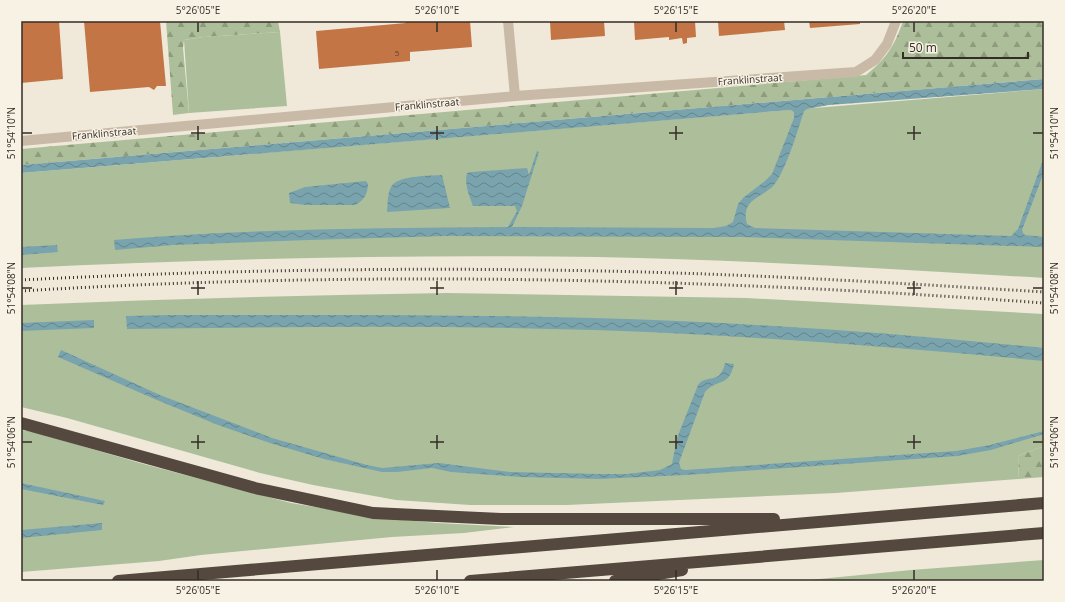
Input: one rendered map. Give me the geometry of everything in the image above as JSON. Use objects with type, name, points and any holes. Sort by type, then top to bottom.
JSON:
[{"type":"highway","points":[[21,423],[255,488],[373,513],[501,519],[853,519]]},
{"type":"highway","points":[[118,581],[1044,503]]},
{"type":"highway","points":[[470,581],[1044,533]]},
{"type":"highway","points":[[615,581],[778,555]]},
{"type":"street","points":[[508,21],[515,96]]},
{"type":"street","name":"Franklinstraat","points":[[21,141],[515,96],[856,72],[875,60],[887,44],[896,21]]},
{"type":"green space","points":[[166,21],[278,21],[280,32],[204,37],[184,40],[183,48],[189,113],[173,115]]},
{"type":"green space","points":[[903,21],[1037,21],[1044,23],[1044,79],[21,165],[21,149],[866,75],[889,51],[897,37]]},
{"type":"green space","points":[[280,32],[287,106],[189,113],[184,40],[204,37]]},
{"type":"green space","points":[[1044,89],[1044,278],[876,268],[653,258],[525,256],[309,258],[21,268],[21,173]]},
{"type":"green space","points":[[447,293],[747,298],[1044,314],[1044,446],[1018,456],[1019,479],[836,493],[567,505],[470,505],[396,500],[313,485],[260,473],[67,418],[21,407],[21,305]]},
{"type":"green space","points":[[21,430],[34,432],[140,463],[291,503],[382,518],[514,527],[464,533],[392,537],[201,555],[159,561],[21,572]]},
{"type":"green space","points":[[1044,446],[1044,477],[1019,479],[1018,456]]},
{"type":"green space","points":[[1044,560],[1044,581],[799,581],[911,570]]},
{"type":"water","points":[[1044,79],[1044,89],[829,105],[807,109],[804,111],[783,170],[774,185],[749,204],[746,216],[747,224],[755,228],[1011,236],[1018,229],[1044,157],[1044,172],[1022,230],[1025,235],[1044,237],[1044,247],[742,237],[446,236],[173,245],[115,250],[114,240],[212,233],[508,227],[517,211],[515,206],[473,206],[467,185],[467,173],[527,168],[529,175],[537,151],[539,152],[522,206],[512,227],[714,228],[726,226],[733,222],[738,204],[744,197],[772,174],[794,118],[794,112],[791,110],[21,173],[21,165]]},
{"type":"water","points":[[442,175],[450,208],[387,212],[389,193],[394,183],[407,178]]},
{"type":"water","points":[[366,181],[368,184],[366,194],[361,201],[355,205],[306,205],[290,203],[289,193],[305,187]]},
{"type":"water","points":[[57,245],[58,252],[21,255],[21,247]]},
{"type":"water","points":[[126,316],[488,316],[593,318],[763,325],[1044,348],[1044,361],[819,342],[593,330],[418,327],[127,329]]},
{"type":"water","points":[[94,320],[94,328],[21,331],[21,323]]},
{"type":"water","points":[[61,350],[160,395],[272,438],[382,468],[439,463],[510,472],[627,474],[660,470],[672,464],[677,438],[698,385],[705,380],[717,377],[723,370],[725,363],[734,364],[732,372],[726,380],[714,385],[705,392],[679,463],[681,469],[685,470],[956,451],[990,445],[1044,431],[1044,434],[991,450],[957,456],[686,475],[599,479],[521,477],[451,472],[432,468],[382,472],[324,459],[270,443],[218,425],[58,357]]},
{"type":"water","points":[[21,483],[105,501],[103,505],[21,489]]},
{"type":"water","points":[[102,523],[102,530],[21,538],[21,530]]},
{"type":"building","points":[[21,21],[59,21],[63,79],[21,83]]},
{"type":"building","points":[[84,21],[160,21],[166,86],[157,86],[154,90],[149,87],[90,92]]},
{"type":"building","points":[[405,21],[470,21],[472,47],[410,52],[410,61],[319,69],[316,31],[406,23]]},
{"type":"building","points":[[550,21],[604,21],[605,36],[551,40]]},
{"type":"building","points":[[634,21],[695,21],[696,37],[687,38],[687,43],[683,44],[682,38],[669,40],[669,37],[635,40]]},
{"type":"building","points":[[718,21],[784,21],[785,30],[719,36]]},
{"type":"building","points":[[809,21],[860,21],[860,24],[810,28]]},
{"type":"railway","points":[[21,280],[312,270],[457,269],[657,272],[879,282],[1044,292]]},
{"type":"railway","points":[[21,291],[149,284],[277,280],[533,280],[789,288],[916,294],[1044,303]]}]
